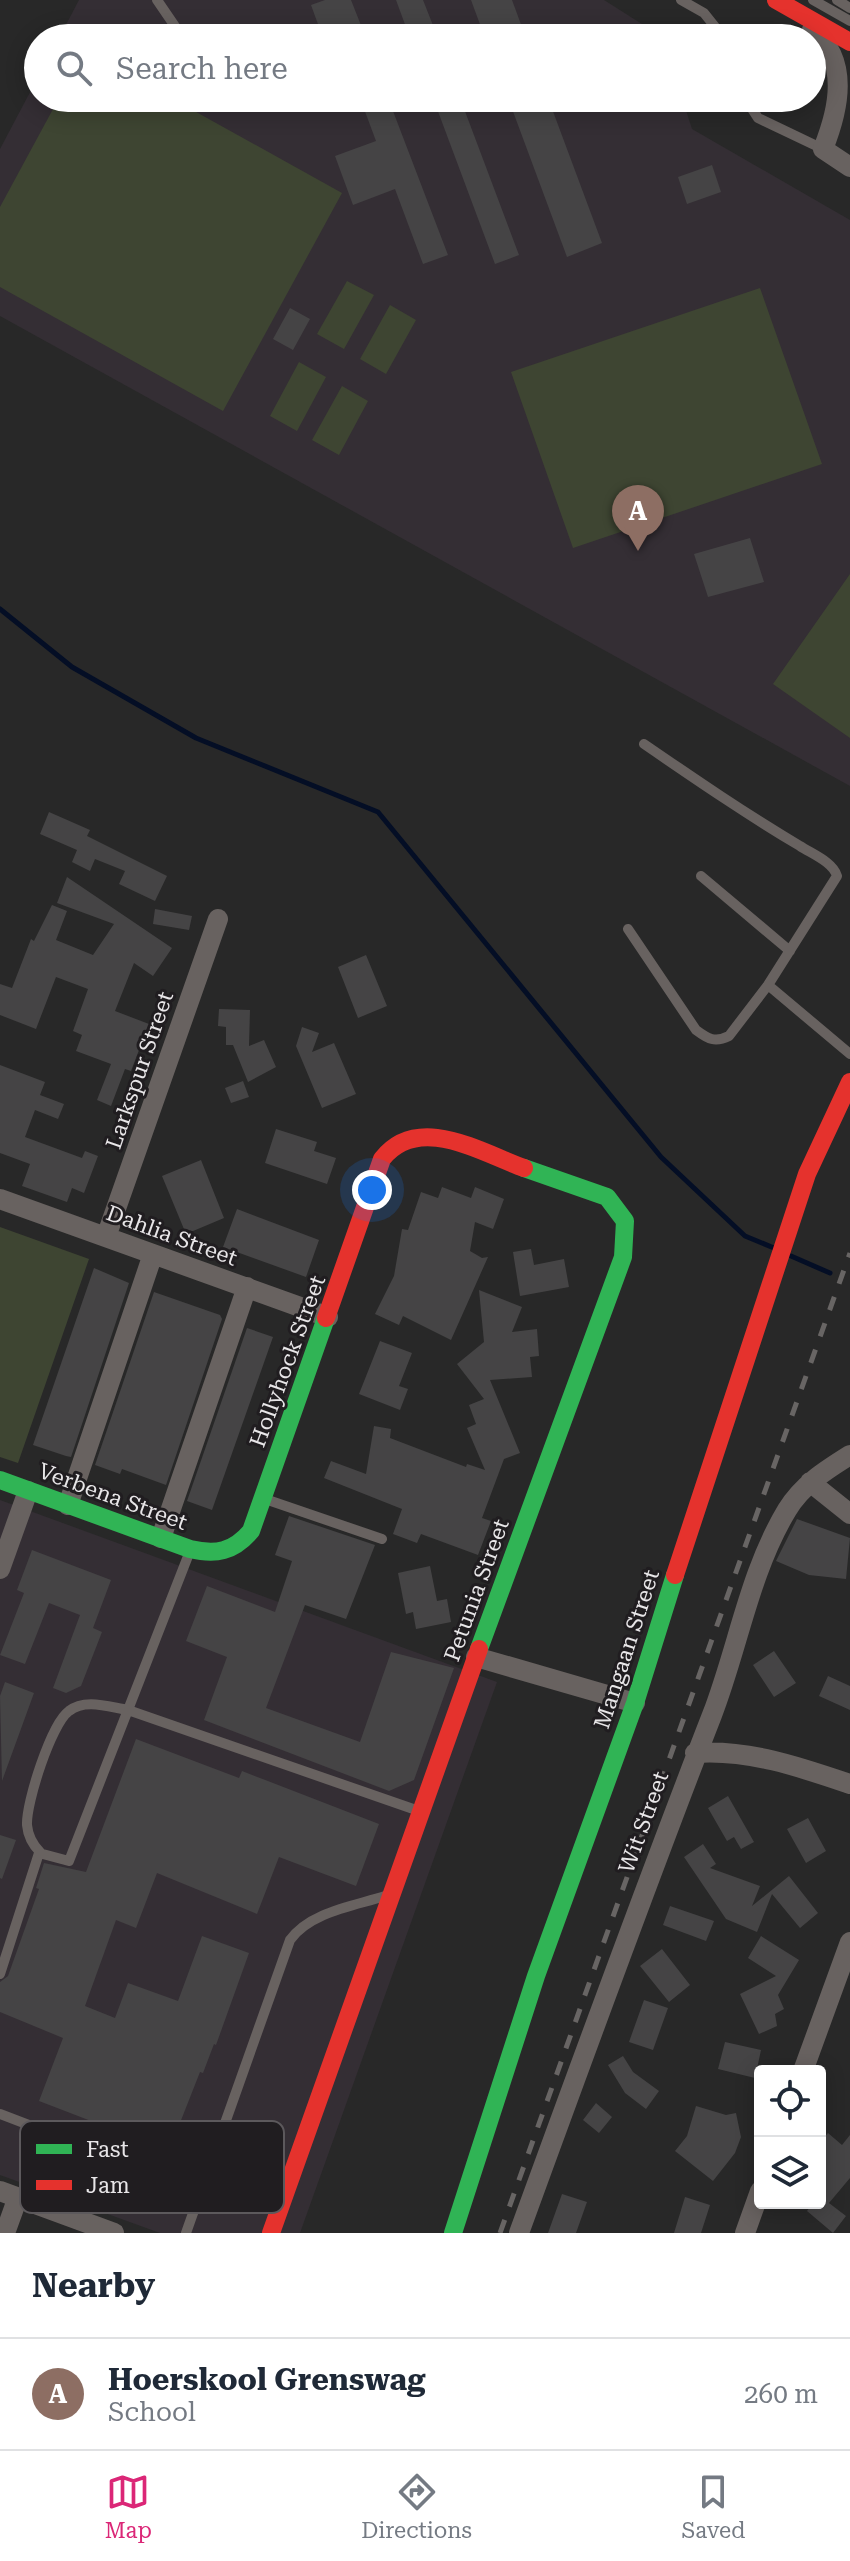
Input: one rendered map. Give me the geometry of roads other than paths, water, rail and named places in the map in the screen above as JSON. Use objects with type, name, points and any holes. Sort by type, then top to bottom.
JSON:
[{"type":"street","points":[[781,3],[818,24]]},
{"type":"street","points":[[781,3],[805,24]]},
{"type":"street","points":[[826,28],[850,42]]},
{"type":"street","points":[[826,42],[837,59],[835,119]]},
{"type":"street","points":[[850,102],[835,119],[823,149],[850,167]]},
{"type":"street","name":"Larkspur Street","points":[[106,1237],[218,919]]},
{"type":"street","name":"Mangaan Street","points":[[453,2233],[536,1976],[635,1703],[807,1174],[850,1082]]},
{"type":"street","name":"Petunia Street","points":[[284,2196],[476,1657],[623,1257],[625,1221],[607,1197],[594,1191],[424,1135],[402,1138],[382,1159]]},
{"type":"street","name":"Hollyhock Street","points":[[211,1554],[239,1547],[251,1531],[382,1159]]},
{"type":"street","name":"Dahlia Street","points":[[0,1199],[328,1317]]},
{"type":"street","points":[[68,1505],[153,1254]]},
{"type":"street","points":[[161,1538],[247,1287]]},
{"type":"street","name":"Wit Street","points":[[519,2233],[718,1698],[763,1558],[789,1506],[810,1482],[850,1455]]},
{"type":"street","name":"Verbena Street","points":[[0,1480],[211,1554]]},
{"type":"street","points":[[810,1482],[850,1514]]},
{"type":"street","points":[[0,1569],[28,1491]]},
{"type":"street","points":[[476,1657],[635,1703]]},
{"type":"street","points":[[695,1753],[740,1754],[798,1767],[850,1784]]},
{"type":"street","points":[[805,2065],[850,1942]]},
{"type":"street","points":[[5,2233],[9,2194]]},
{"type":"street","points":[[745,2233],[754,2208]]},
{"type":"street","points":[[60,2213],[114,2233]]},
{"type":"street","name":"Petunia Street","points":[[271,2233],[278,2213]]},
{"type":"lane","points":[[157,0],[173,24]]},
{"type":"lane","points":[[681,0],[704,13],[713,24]]},
{"type":"lane","points":[[813,0],[850,21]]},
{"type":"lane","points":[[837,0],[850,8]]},
{"type":"lane","points":[[754,112],[758,118],[823,149]]},
{"type":"lane","points":[[628,929],[678,1008],[708,1040],[729,1036],[768,985],[837,881],[837,872],[644,744]]},
{"type":"lane","points":[[701,876],[790,951]]},
{"type":"lane","points":[[768,985],[850,1054]]},
{"type":"lane","points":[[263,1498],[382,1539]]},
{"type":"lane","points":[[190,1549],[128,1710],[69,1861],[40,1852],[32,1844],[27,1826],[30,1803],[57,1724],[69,1710],[84,1703],[128,1710],[421,1812]]},
{"type":"lane","points":[[0,1974],[40,1852]]},
{"type":"lane","points":[[226,2121],[290,1940],[296,1931],[318,1918],[392,1893]]},
{"type":"lane","points":[[0,2114],[20,2122]]},
{"type":"lane","points":[[186,2233],[193,2213]]},
{"type":"waterway","points":[[0,609],[72,667],[196,738],[378,812],[661,1157],[745,1236],[774,1248]]},
{"type":"waterway","points":[[791,1256],[830,1273]]},
{"type":"railway","points":[[500,2233],[850,1253]]},
{"type":"place","name":"Hoerskool Grenswag","points":[[638,551]]}]
